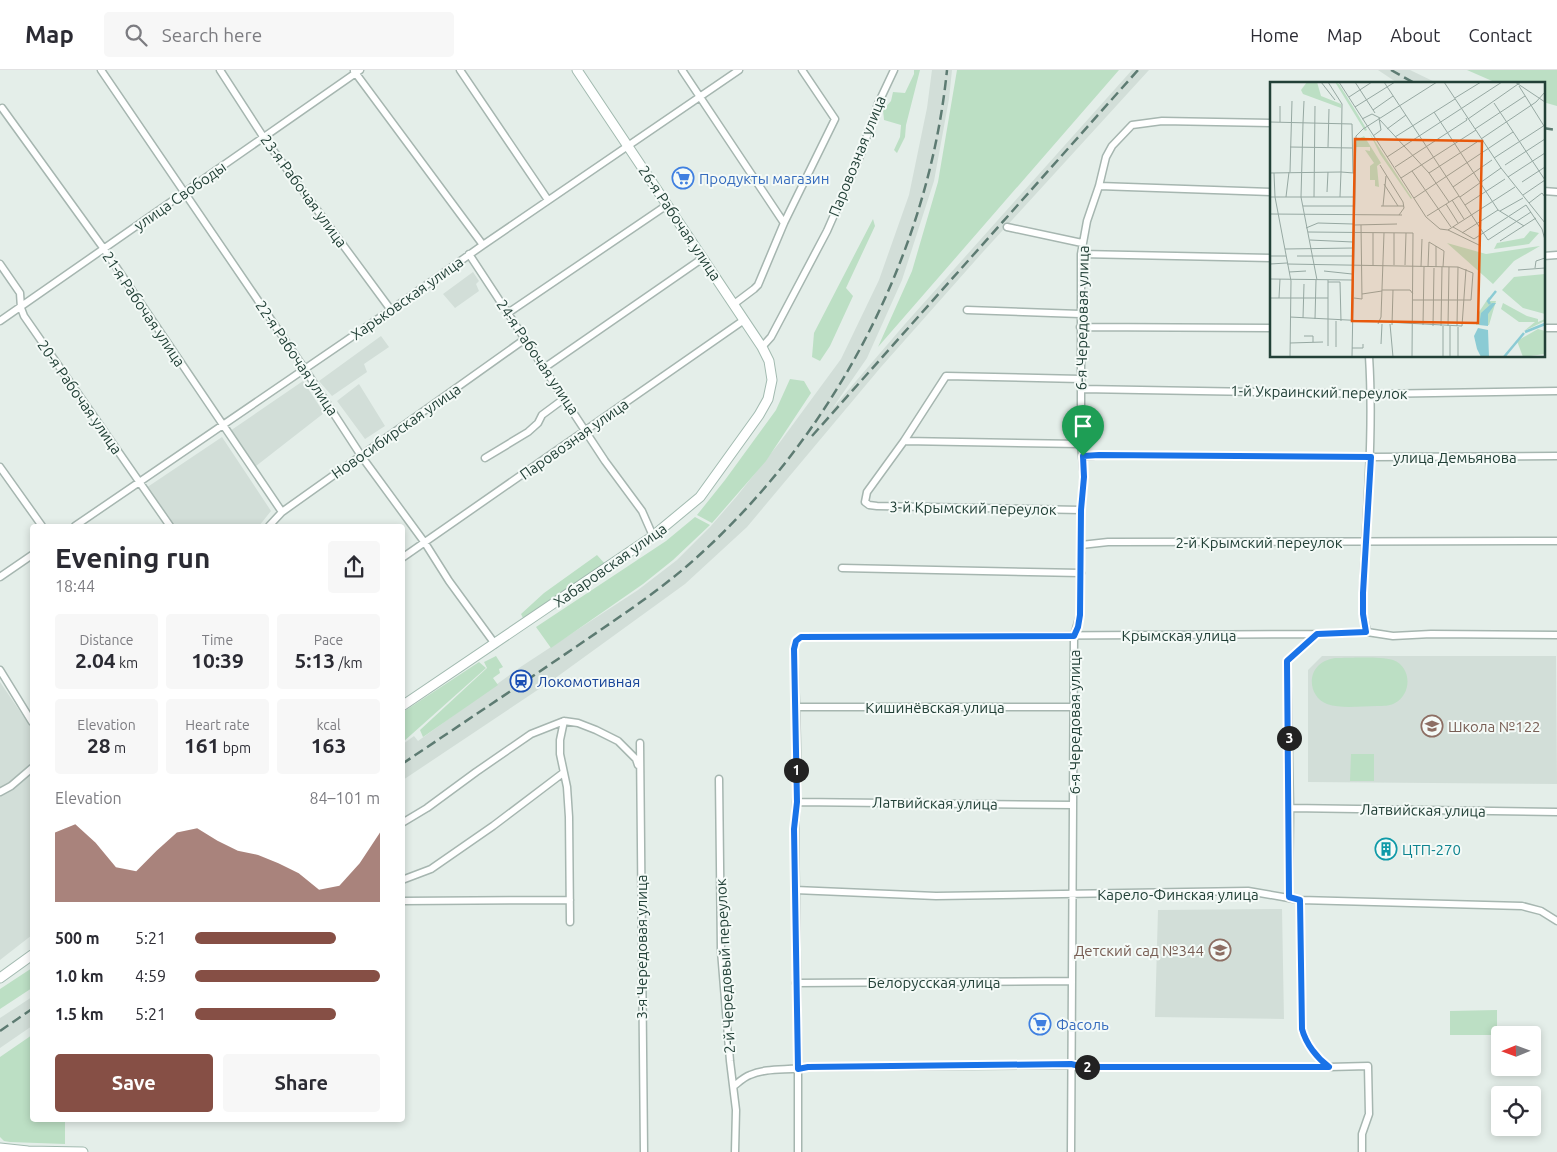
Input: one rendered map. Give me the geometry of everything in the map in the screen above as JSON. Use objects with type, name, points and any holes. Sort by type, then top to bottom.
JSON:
[{"type":"main road","name":"26-я Рабочая улица","points":[[577,70],[762,347],[769,362],[772,380]]},
{"type":"main road","name":"Хабаровская улица","points":[[405,704],[653,536],[700,497],[759,415],[768,399],[772,380]]},
{"type":"main road","points":[[0,978],[30,956]]},
{"type":"main road","points":[[0,1148],[28,1151],[83,1152]]},
{"type":"street","name":"22-я Рабочая улица","points":[[101,70],[362,456],[425,543],[449,582],[495,644]]},
{"type":"street","name":"23-я Рабочая улица","points":[[220,70],[264,138],[391,310]]},
{"type":"street","points":[[460,70],[548,200]]},
{"type":"street","points":[[682,70],[784,223]]},
{"type":"street","name":"Харьковская улица","points":[[78,524],[739,70]]},
{"type":"street","points":[[734,304],[758,285],[784,223],[835,119],[802,70]]},
{"type":"street","name":"Паровозная улица","points":[[762,347],[771,337],[827,231],[860,156],[878,104],[894,70]]},
{"type":"street","name":"улица Свободы","points":[[0,321],[264,138],[356,71]]},
{"type":"street","points":[[356,71],[483,245]]},
{"type":"street","name":"21-я Рабочая улица","points":[[2,108],[104,249],[282,512]]},
{"type":"street","name":"6-я Чередовая улица","points":[[1071,1152],[1074,636],[1080,615],[1081,510],[1084,477],[1081,444],[1080,327],[1082,243],[1106,157],[1112,146],[1132,125],[1162,121],[1270,123]]},
{"type":"street","points":[[1099,186],[1270,192]]},
{"type":"street","points":[[1544,191],[1557,192]]},
{"type":"street","points":[[508,313],[668,205]]},
{"type":"street","points":[[1007,227],[1082,243]]},
{"type":"street","name":"24-я Рабочая улица","points":[[469,254],[605,461],[642,511],[653,536]]},
{"type":"street","points":[[1081,254],[1270,258]]},
{"type":"street","points":[[1544,256],[1557,256]]},
{"type":"street","points":[[544,368],[703,258]]},
{"type":"street","name":"20-я Рабочая улица","points":[[0,264],[20,293],[21,308],[30,324],[169,524]]},
{"type":"street","points":[[967,310],[1080,314]]},
{"type":"street","name":"Паровозная улица","points":[[405,556],[744,320]]},
{"type":"street","points":[[1080,327],[1270,328]]},
{"type":"street","points":[[1544,328],[1557,328]]},
{"type":"street","name":"Новосибирская улица","points":[[271,524],[282,512],[525,339]]},
{"type":"street","points":[[1366,632],[1363,614],[1365,541],[1371,457],[1372,394],[1369,358]]},
{"type":"street","points":[[904,441],[946,376],[1081,379]]},
{"type":"street","name":"1-й Украинский переулок","points":[[1082,389],[1372,394],[1557,392]]},
{"type":"street","points":[[485,458],[528,432],[538,423],[542,415],[565,398]]},
{"type":"street","points":[[904,441],[1081,444]]},
{"type":"street","name":"3-й Крымский переулок","points":[[904,441],[867,492],[865,502],[869,505],[1081,510]]},
{"type":"street","name":"улица Демьянова","points":[[1083,456],[1557,456]]},
{"type":"street","points":[[0,467],[41,524]]},
{"type":"street","name":"2-й Крымский переулок","points":[[1081,546],[1108,542],[1557,541]]},
{"type":"street","points":[[0,576],[30,556]]},
{"type":"street","points":[[842,568],[1081,573]]},
{"type":"street","name":"Крымская улица","points":[[796,707],[794,649],[796,641],[801,637],[1317,634],[1366,632],[1393,636],[1430,634],[1557,634]]},
{"type":"street","points":[[1289,897],[1290,808],[1287,661],[1317,634]]},
{"type":"street","points":[[0,670],[30,719]]},
{"type":"street","points":[[796,707],[797,802],[794,829],[798,1152]]},
{"type":"street","name":"Кишинёвская улица","points":[[796,707],[1074,707]]},
{"type":"street","points":[[564,721],[560,740],[560,754],[569,817],[570,922]]},
{"type":"street","points":[[405,820],[427,808],[531,734],[564,721],[578,723],[618,741],[636,759],[640,771]]},
{"type":"street","name":"3-я Чередовая улица","points":[[640,743],[644,1152]]},
{"type":"street","points":[[0,792],[11,786],[30,770]]},
{"type":"street","points":[[405,879],[430,869],[493,826],[563,773]]},
{"type":"street","name":"2-й Чередовый переулок","points":[[719,778],[721,951],[736,1110],[735,1152]]},
{"type":"street","name":"Латвийская улица","points":[[797,802],[1073,805]]},
{"type":"street","name":"Латвийская улица","points":[[1290,808],[1557,812]]},
{"type":"street","name":"Карело-Финская улица","points":[[795,890],[936,896],[1248,891],[1300,900],[1522,906],[1542,911],[1557,921]]},
{"type":"street","points":[[405,901],[570,900]]},
{"type":"street","points":[[1300,900],[1302,1029],[1308,1044],[1322,1062],[1329,1067]]},
{"type":"street","name":"Белорусская улица","points":[[796,983],[1072,981]]},
{"type":"street","points":[[734,1086],[748,1075],[762,1071],[808,1067],[1071,1064],[1084,1067],[1368,1066],[1368,1114],[1362,1134],[1362,1152]]},
{"type":"shaded area","points":[[932,70],[952,70],[949,99],[934,181],[902,280],[867,358],[832,409],[905,324],[1132,70],[1149,70],[881,367],[747,527],[685,584],[554,679],[405,779],[405,743],[414,736],[418,741],[522,666],[638,590],[677,560],[711,526],[780,442],[841,359],[879,280],[909,195],[927,108]]},
{"type":"shaded area","points":[[1378,70],[1410,70],[1435,82],[1396,82]]},
{"type":"shaded area","points":[[473,272],[479,281],[476,284],[479,291],[455,308],[443,294]]},
{"type":"shaded area","points":[[381,336],[389,347],[364,364],[367,372],[332,396],[319,381]]},
{"type":"shaded area","points":[[303,381],[324,413],[256,466],[230,431]]},
{"type":"shaded area","points":[[359,384],[385,426],[365,439],[337,401]]},
{"type":"shaded area","points":[[222,437],[271,511],[261,524],[173,524],[146,488]]},
{"type":"shaded area","name":"Школа №122","points":[[1322,656],[1556,656],[1557,784],[1308,782],[1308,670]]},
{"type":"shaded area","points":[[0,682],[30,726],[30,937],[0,960]]},
{"type":"shaded area","name":"Детский сад №344","points":[[1282,909],[1284,1019],[1155,1017],[1158,910]]},
{"type":"shaded area","points":[[30,998],[30,1027],[0,1048],[0,1018]]},
{"type":"green space","points":[[914,70],[920,70],[906,125],[905,137],[897,153],[894,150],[900,137],[901,125],[884,120],[883,110],[891,101],[893,92],[905,93]]},
{"type":"green space","points":[[957,70],[1119,70],[878,347],[912,271],[938,182]]},
{"type":"green space","points":[[1467,70],[1557,70],[1557,106],[1544,102],[1544,82],[1494,82]]},
{"type":"green space","points":[[873,219],[875,226],[846,288],[853,296],[830,346],[820,361],[812,357],[814,333]]},
{"type":"green space","points":[[790,379],[804,381],[811,393],[766,461],[712,523],[697,515],[776,410]]},
{"type":"green space","points":[[695,517],[710,525],[673,560],[643,584],[551,648],[536,627],[666,541]]},
{"type":"green space","points":[[597,555],[606,565],[524,620],[521,614],[544,593]]},
{"type":"green space","points":[[496,656],[503,667],[499,669],[500,673],[493,678],[498,685],[423,737],[420,730],[487,668],[484,662]]},
{"type":"green space","points":[[1335,658],[1387,659],[1399,663],[1404,668],[1408,681],[1405,693],[1401,699],[1386,706],[1345,707],[1327,704],[1317,697],[1312,687],[1312,681],[1315,671],[1320,664]]},
{"type":"green space","points":[[479,662],[486,668],[405,740],[405,711]]},
{"type":"green space","points":[[1351,754],[1374,754],[1374,781],[1350,781]]},
{"type":"green space","points":[[30,969],[30,989],[0,1009],[0,989]]},
{"type":"green space","points":[[1497,1010],[1497,1026],[1491,1026],[1491,1035],[1450,1035],[1450,1011]]},
{"type":"green space","points":[[30,1036],[30,1122],[65,1122],[65,1144],[10,1142],[4,1141],[0,1137],[0,1057]]},
{"type":"railway","points":[[405,762],[649,596],[687,566],[738,517],[785,463],[827,404],[864,342],[894,277],[918,210],[936,140],[947,70]]},
{"type":"railway","points":[[812,436],[1138,70]]},
{"type":"railway","points":[[1391,70],[1412,82]]},
{"type":"railway","points":[[1544,128],[1557,130]]},
{"type":"railway","points":[[0,1031],[30,1010]]},
{"type":"place","name":"Продукты магазин","points":[[683,178]]},
{"type":"place","name":"Локомотивная","points":[[521,681]]},
{"type":"place","name":"Школа №122","points":[[1432,726]]},
{"type":"place","name":"ЦТП-270","points":[[1386,849]]},
{"type":"place","name":"Детский сад №344","points":[[1220,950]]},
{"type":"place","name":"Фасоль","points":[[1040,1024]]},
{"type":"route","points":[[1083,456],[1371,457],[1363,593],[1363,614],[1366,632],[1317,634],[1304,648],[1287,661],[1290,808],[1289,897],[1300,900],[1302,1029],[1308,1044],[1322,1062],[1329,1067],[1084,1067],[1071,1064],[808,1067],[798,1069],[794,829],[797,802],[794,649],[796,641],[801,637],[1074,636],[1080,615],[1083,456]]}]
